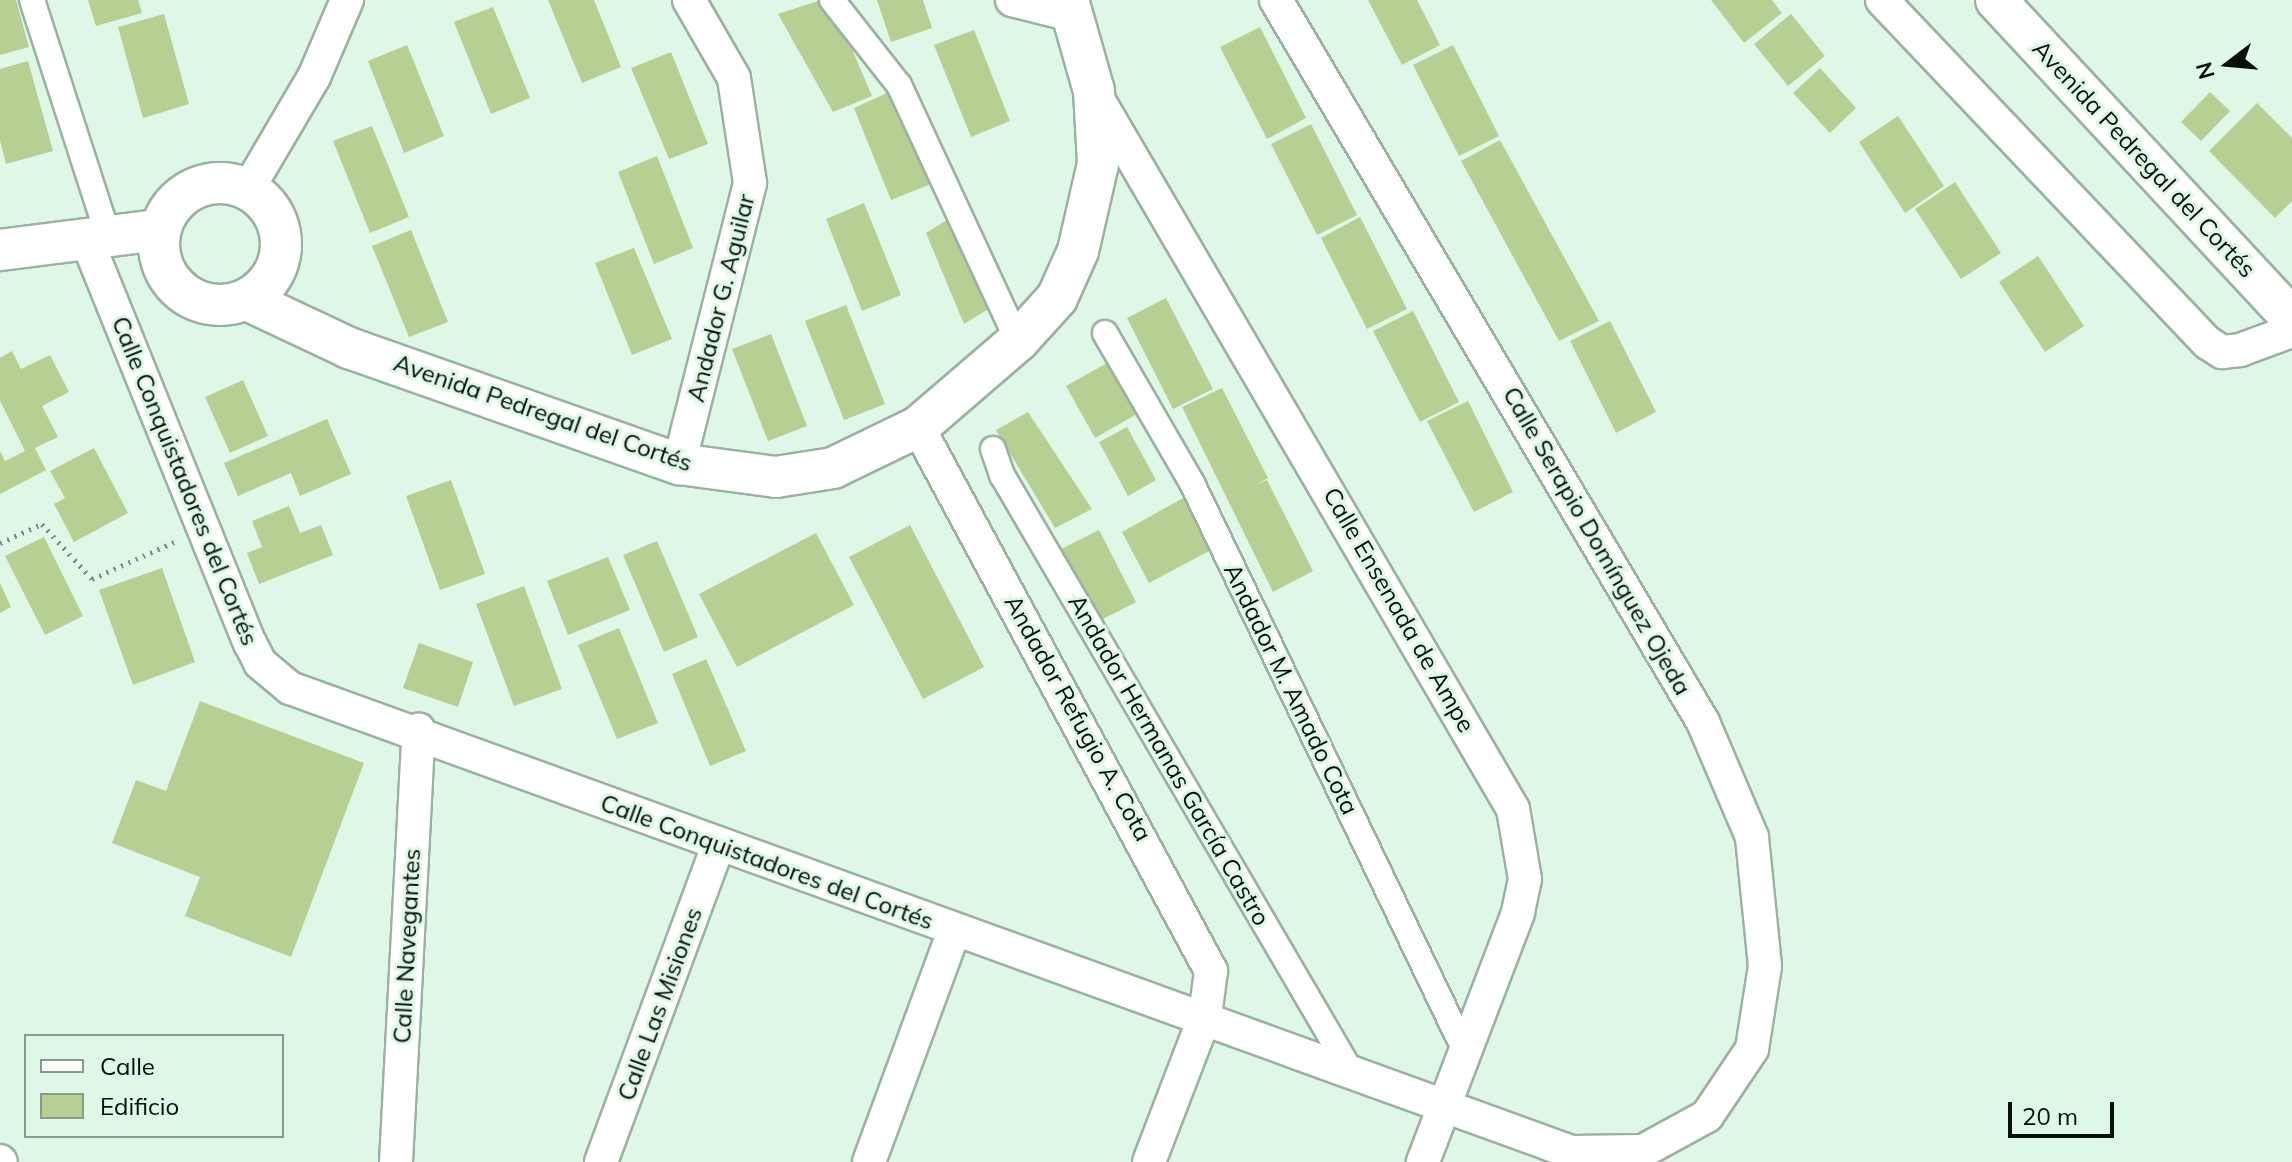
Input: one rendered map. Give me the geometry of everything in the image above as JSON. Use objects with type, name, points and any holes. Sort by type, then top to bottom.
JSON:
[{"type":"street","points":[[32,0],[98,241]]},
{"type":"street","points":[[248,189],[314,77],[347,0]]},
{"type":"street","name":"Andador G. Aguilar","points":[[679,464],[750,183],[734,78],[689,0]]},
{"type":"street","points":[[832,0],[899,85],[1018,341]]},
{"type":"street","points":[[1012,0],[1070,7]]},
{"type":"street","name":"Calle Serapio Domínguez Ojeda","points":[[1276,0],[1703,722],[1752,837],[1765,966],[1760,1010],[1752,1049],[1707,1116]]},
{"type":"street","points":[[1882,0],[2208,343],[2222,352],[2240,350],[2292,331]]},
{"type":"street","name":"Avenida Pedregal del Cortés","points":[[1996,0],[2292,318]]},
{"type":"street","name":"Avenida Pedregal del Cortés","points":[[247,300],[349,348],[679,464],[803,475],[833,468],[918,427],[1018,341],[1057,298],[1078,251],[1098,164],[1094,91],[1070,7]]},
{"type":"street","name":"Calle Ensenada de Ampe","points":[[1094,91],[1513,809],[1525,879],[1423,1162]]},
{"type":"street","points":[[216,182],[248,189],[271,208],[282,242],[275,272],[247,300],[211,306],[182,293],[168,276],[159,230],[175,202],[197,186],[216,182]]},
{"type":"street","points":[[0,250],[98,241],[159,230]]},
{"type":"street","name":"Calle Conquistadores del Cortés","points":[[98,241],[204,529],[250,643],[272,677],[318,700],[419,730],[718,846],[954,931],[1205,1016],[1571,1152],[1598,1156],[1660,1145],[1707,1116]]},
{"type":"street","name":"Andador M. Amado Cota","points":[[1105,333],[1192,483],[1465,1051]]},
{"type":"street","name":"Andador Refugio A. Cota","points":[[918,427],[1201,944],[1211,971],[1205,1016],[1149,1162]]},
{"type":"street","name":"Andador Hermanas García Castro","points":[[993,449],[1002,475],[1349,1068]]},
{"type":"street","name":"Calle Navegantes","points":[[396,1162],[419,730]]},
{"type":"street","name":"Calle Las Misiones","points":[[601,1162],[718,846]]},
{"type":"street","points":[[869,1162],[954,931]]},
{"type":"path","points":[[0,543],[42,524],[92,579],[204,529]]},
{"type":"building","points":[[0,0],[16,0],[29,47],[0,55]]},
{"type":"building","points":[[88,0],[138,0],[142,13],[96,26]]},
{"type":"building","points":[[548,0],[594,0],[621,67],[582,83]]},
{"type":"building","points":[[821,0],[831,0],[872,96],[833,112],[778,14]]},
{"type":"building","points":[[877,0],[923,0],[932,28],[891,42]]},
{"type":"building","points":[[1368,0],[1417,0],[1440,45],[1402,65]]},
{"type":"building","points":[[1711,0],[1772,0],[1782,13],[1744,43]]},
{"type":"building","points":[[493,7],[530,98],[491,114],[454,22]]},
{"type":"building","points":[[164,14],[189,104],[143,118],[118,27]]},
{"type":"building","points":[[1791,14],[1825,56],[1788,86],[1754,44]]},
{"type":"building","points":[[1260,27],[1306,118],[1267,139],[1220,47]]},
{"type":"building","points":[[974,30],[1010,121],[971,137],[934,45]]},
{"type":"building","points":[[407,45],[444,136],[404,153],[368,61]]},
{"type":"building","points":[[1453,45],[1499,136],[1459,156],[1413,65]]},
{"type":"building","points":[[671,52],[708,144],[669,159],[631,68]]},
{"type":"building","points":[[28,61],[53,151],[6,164],[0,140],[0,69]]},
{"type":"building","points":[[1820,68],[1856,108],[1830,133],[1793,93]]},
{"type":"building","points":[[2210,92],[2230,111],[2201,141],[2181,122]]},
{"type":"building","points":[[887,93],[931,184],[891,200],[854,108]]},
{"type":"building","points":[[2257,103],[2292,138],[2292,201],[2275,218],[2209,151]]},
{"type":"building","points":[[1898,116],[1944,186],[1905,213],[1859,142]]},
{"type":"building","points":[[1311,124],[1357,215],[1317,235],[1271,144]]},
{"type":"building","points":[[372,126],[409,217],[370,233],[333,141]]},
{"type":"building","points":[[1500,140],[1599,321],[1559,341],[1461,161]]},
{"type":"building","points":[[657,156],[693,248],[654,264],[618,172]]},
{"type":"building","points":[[1955,182],[2001,253],[1961,279],[1915,209]]},
{"type":"building","points":[[864,203],[901,295],[862,311],[826,219]]},
{"type":"building","points":[[1360,217],[1407,309],[1367,329],[1321,238]]},
{"type":"building","points":[[950,218],[992,307],[964,324],[926,233]]},
{"type":"building","points":[[411,230],[448,322],[409,337],[372,246]]},
{"type":"building","points":[[634,248],[672,339],[632,355],[595,263]]},
{"type":"building","points":[[2038,256],[2084,326],[2045,352],[1999,282]]},
{"type":"building","points":[[1166,298],[1213,389],[1173,409],[1127,318]]},
{"type":"building","points":[[846,305],[885,404],[844,420],[805,321]]},
{"type":"building","points":[[1413,311],[1459,402],[1420,422],[1373,331]]},
{"type":"building","points":[[1610,321],[1656,412],[1616,433],[1570,341]]},
{"type":"building","points":[[771,334],[807,426],[768,441],[732,349]]},
{"type":"building","points":[[12,351],[21,369],[50,355],[69,392],[42,406],[58,437],[35,448],[46,470],[0,494],[0,451],[5,461],[25,451],[0,401],[0,358]]},
{"type":"building","points":[[1107,363],[1137,414],[1095,438],[1066,386]]},
{"type":"building","points":[[243,380],[268,436],[230,453],[205,397]]},
{"type":"building","points":[[1222,388],[1268,478],[1255,485],[1267,480],[1313,571],[1273,592],[1182,407]]},
{"type":"building","points":[[1468,401],[1513,492],[1474,512],[1427,421]]},
{"type":"building","points":[[1028,412],[1092,509],[1055,528],[996,430]]},
{"type":"building","points":[[327,419],[351,474],[300,496],[291,473],[238,496],[224,463]]},
{"type":"building","points":[[1127,427],[1156,480],[1128,496],[1099,442]]},
{"type":"building","points":[[94,448],[128,513],[74,542],[54,504],[65,498],[50,471]]},
{"type":"building","points":[[451,480],[485,574],[440,590],[406,496]]},
{"type":"building","points":[[1185,497],[1213,549],[1149,583],[1122,532]]},
{"type":"building","points":[[289,506],[300,533],[321,525],[333,555],[259,584],[247,553],[262,547],[252,521]]},
{"type":"building","points":[[910,525],[984,667],[923,699],[849,557]]},
{"type":"building","points":[[1099,530],[1136,602],[1099,621],[1061,549]]},
{"type":"building","points":[[816,533],[854,605],[737,667],[699,594]]},
{"type":"building","points":[[44,537],[83,616],[45,635],[5,556]]},
{"type":"building","points":[[657,541],[698,637],[664,652],[623,555]]},
{"type":"building","points":[[608,557],[630,610],[568,635],[547,581]]},
{"type":"building","points":[[162,568],[195,662],[133,685],[99,590]]},
{"type":"building","points":[[0,583],[11,607],[0,613]]},
{"type":"building","points":[[524,586],[562,689],[514,706],[476,604]]},
{"type":"building","points":[[619,628],[658,723],[617,739],[578,645]]},
{"type":"building","points":[[419,643],[473,662],[458,707],[403,688]]},
{"type":"building","points":[[706,659],[746,751],[710,766],[672,674]]},
{"type":"building","points":[[200,701],[364,763],[291,957],[185,916],[200,877],[112,843],[136,780],[166,791]]}]
